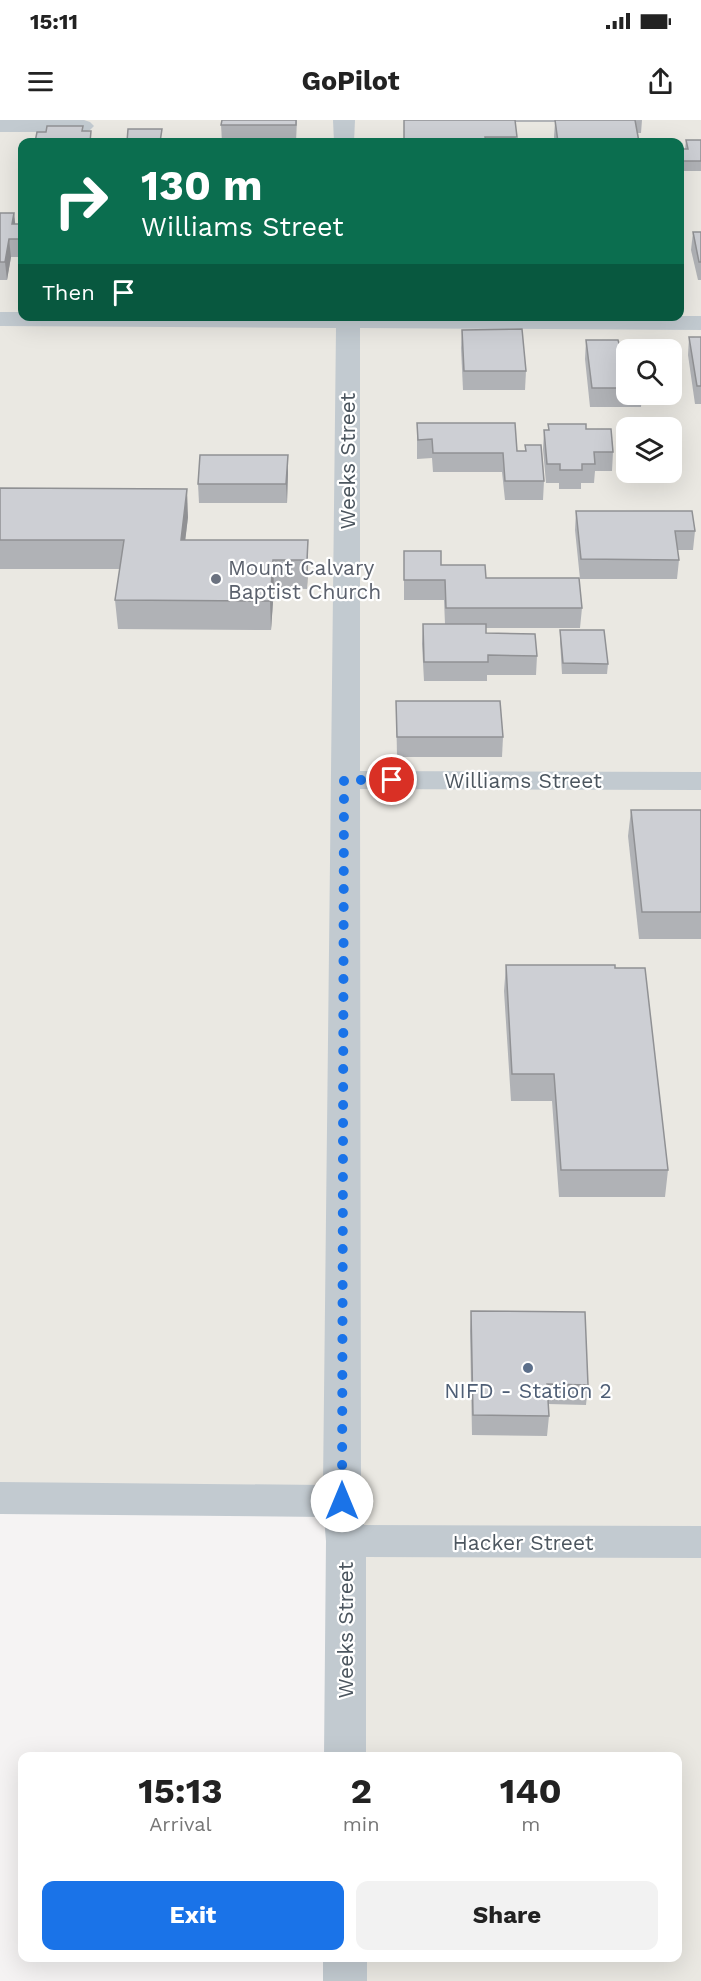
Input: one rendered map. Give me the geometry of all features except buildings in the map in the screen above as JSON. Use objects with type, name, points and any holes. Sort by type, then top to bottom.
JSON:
[{"type":"street","points":[[344,120],[344,138]]},
{"type":"street","points":[[0,126],[83,126]]},
{"type":"street","points":[[0,319],[18,319]]},
{"type":"street","name":"Weeks Street","points":[[345,1752],[346,1541],[342,1501],[348,321]]},
{"type":"street","points":[[466,321],[701,323]]},
{"type":"street","name":"Williams Street","points":[[344,780],[701,781]]},
{"type":"street","points":[[0,1498],[342,1501]]},
{"type":"street","name":"Hacker Street","points":[[346,1541],[701,1542]]},
{"type":"street","points":[[345,1962],[345,1981]]},
{"type":"shaded area","points":[[0,120],[701,120],[701,1981],[345,1981],[345,1962],[682,1962],[682,1752],[345,1752],[346,1541],[342,1501],[0,1498]]},
{"type":"place","name":"Mount Calvary Baptist Church","points":[[216,579]]},
{"type":"place","name":"NIFD - Station 2","points":[[528,1368]]},
{"type":"route","points":[[342,1501],[344,780],[392,780]]}]
